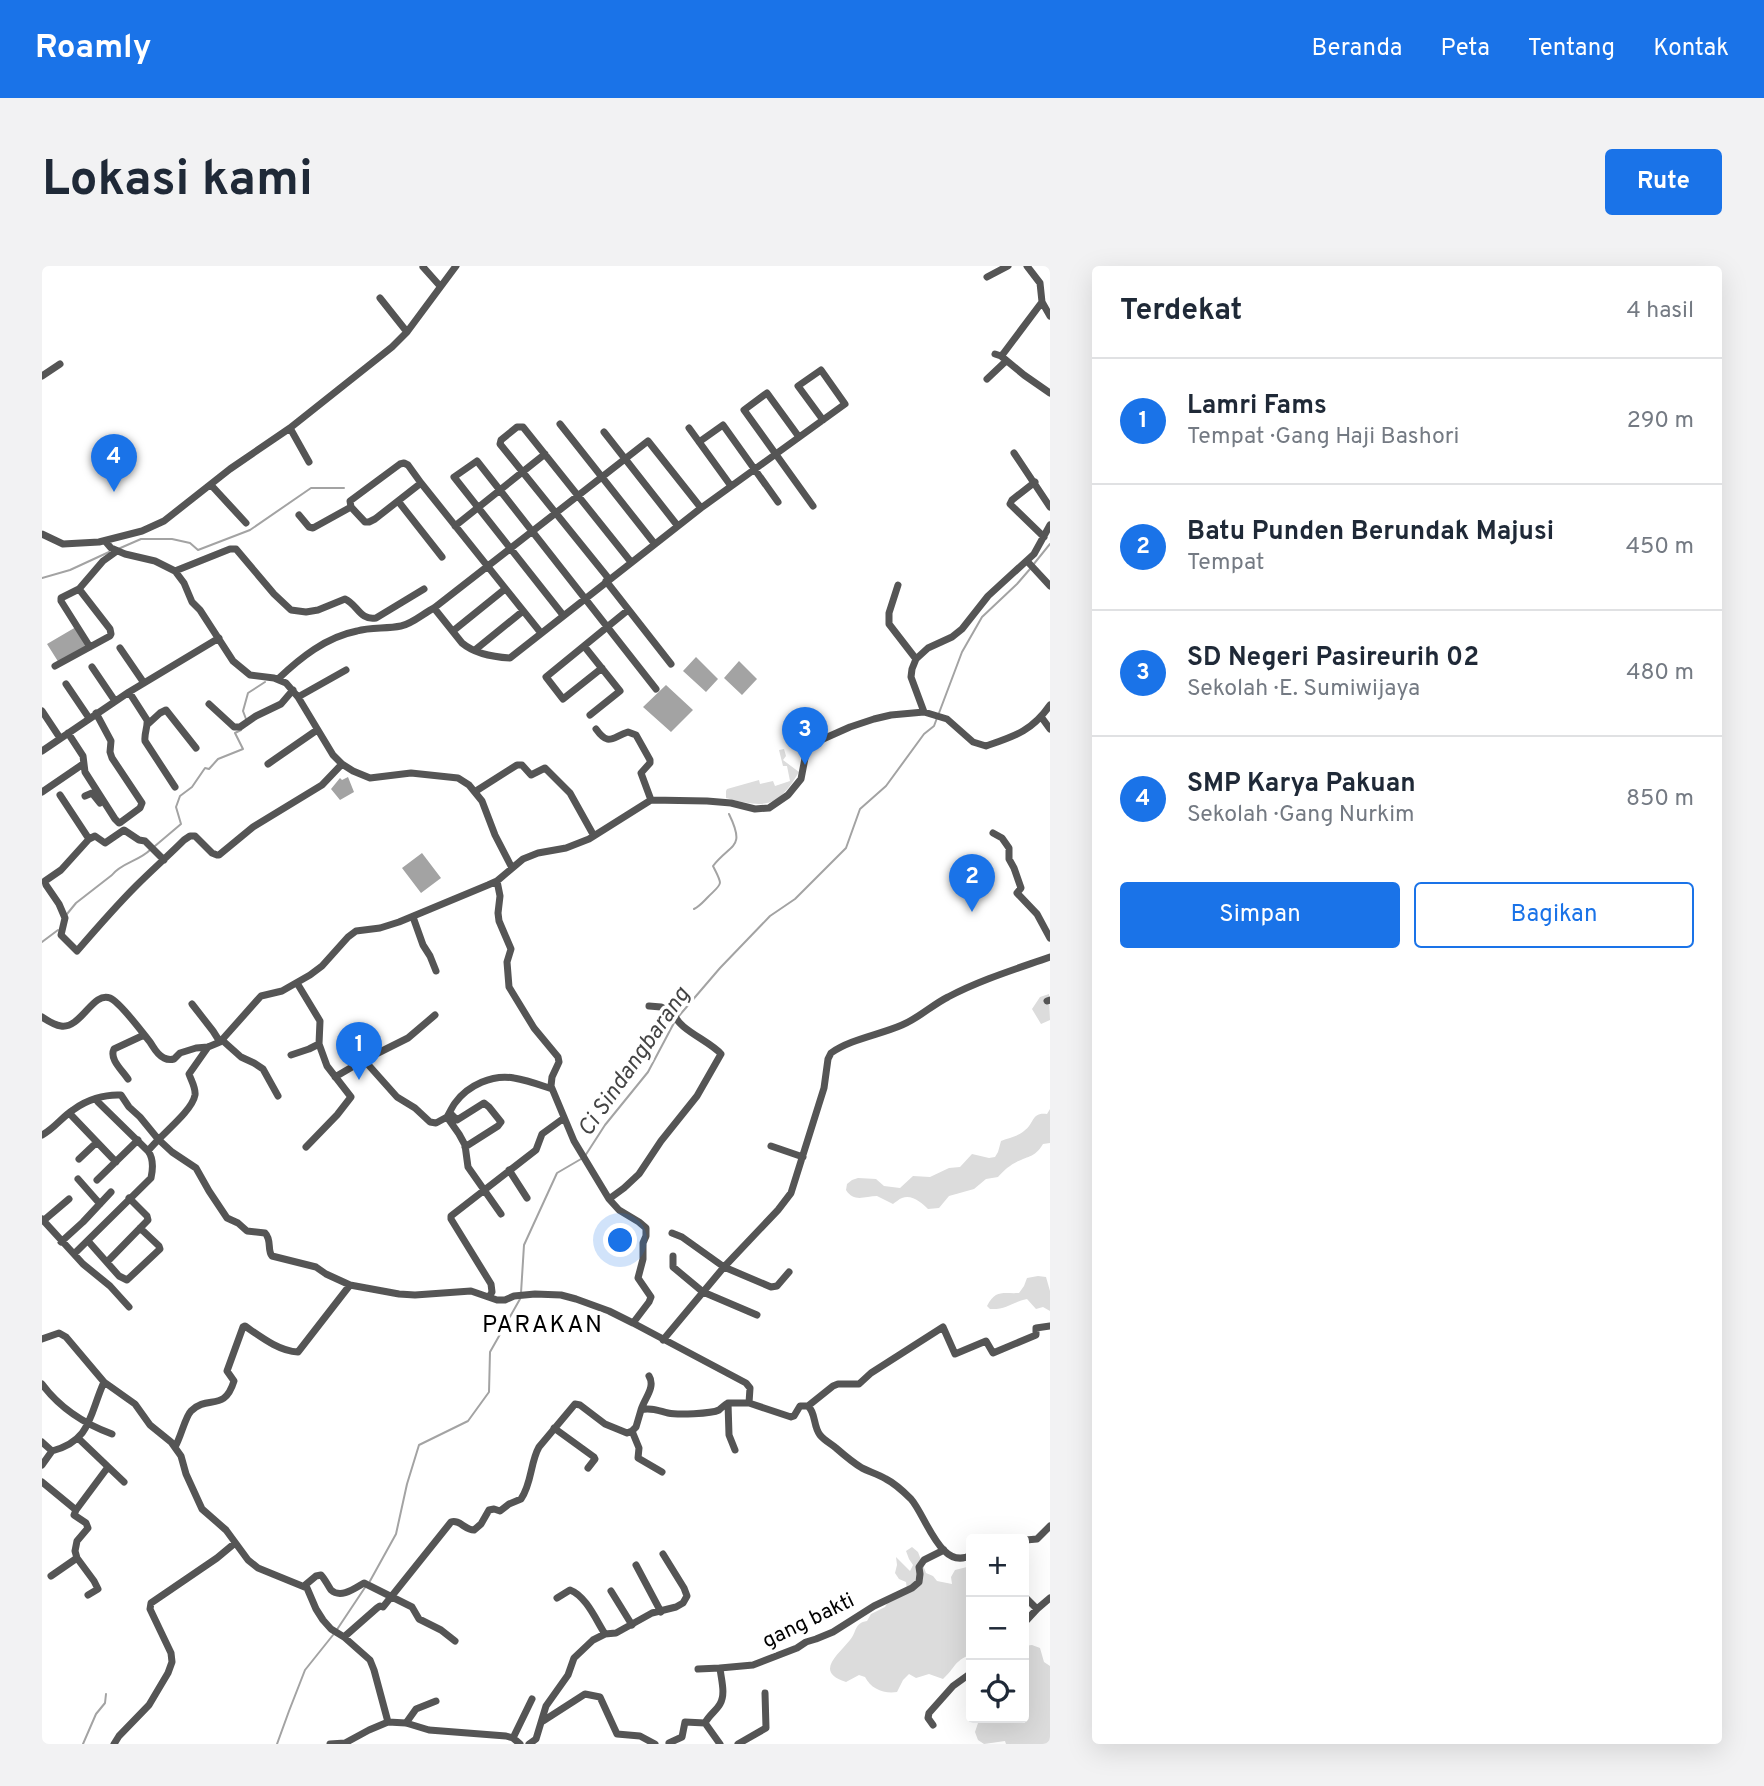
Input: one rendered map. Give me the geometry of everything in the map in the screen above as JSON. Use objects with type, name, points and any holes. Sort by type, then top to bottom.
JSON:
[{"type":"street","points":[[90,647],[61,597],[79,589],[112,547],[164,521],[230,469],[290,428],[380,357],[407,332],[456,266]]},
{"type":"street","points":[[987,277],[1008,266]]},
{"type":"street","points":[[1027,266],[1040,283],[1042,302],[1050,316]]},
{"type":"street","points":[[423,267],[440,286]]},
{"type":"street","points":[[380,298],[407,332]]},
{"type":"street","points":[[987,379],[1042,302]]},
{"type":"street","points":[[1001,357],[1050,393]]},
{"type":"street","points":[[42,376],[60,364]]},
{"type":"street","points":[[434,608],[462,643],[488,656],[510,658],[677,525],[754,469],[776,454],[799,437],[823,420],[845,404],[821,370],[798,386],[823,420]]},
{"type":"street","points":[[799,437],[767,393],[744,410],[813,506]]},
{"type":"street","points":[[560,424],[654,543]]},
{"type":"street","points":[[699,442],[723,425],[778,502]]},
{"type":"street","points":[[631,562],[523,427],[517,427],[501,440],[500,444],[556,512],[671,663]]},
{"type":"street","points":[[290,428],[309,462]]},
{"type":"street","points":[[689,428],[731,486]]},
{"type":"street","points":[[604,432],[677,525]]},
{"type":"street","points":[[278,679],[319,646],[334,639],[357,631],[402,626],[434,608],[648,440],[701,508]]},
{"type":"street","points":[[1014,453],[1050,507]]},
{"type":"street","points":[[455,526],[545,454]]},
{"type":"street","points":[[563,615],[454,477],[477,461],[656,689]]},
{"type":"street","points":[[421,483],[369,522],[365,522],[351,507],[352,499],[402,463],[408,465],[541,634]]},
{"type":"street","points":[[1035,482],[1010,504],[1044,537]]},
{"type":"street","points":[[211,485],[246,523]]},
{"type":"street","points":[[398,501],[442,557]]},
{"type":"street","points":[[299,515],[313,528],[351,507]]},
{"type":"street","points":[[926,712],[911,677],[916,659],[928,648],[956,634],[988,596],[1029,563],[1050,525]]},
{"type":"street","points":[[42,534],[63,544],[112,547],[175,570],[192,601],[233,661],[245,673],[278,679],[293,690],[330,751],[342,764],[359,775],[370,778],[411,773],[465,781],[482,800],[495,835],[512,868]]},
{"type":"street","points":[[175,570],[236,549],[291,610],[318,610],[345,599],[369,620],[424,589]]},
{"type":"street","points":[[1029,563],[1050,586]]},
{"type":"street","points":[[898,585],[889,613],[889,624],[916,659]]},
{"type":"street","points":[[55,666],[110,636],[111,631],[79,589]]},
{"type":"street","points":[[453,631],[505,589]]},
{"type":"street","points":[[602,668],[563,699],[546,677],[628,610]]},
{"type":"street","points":[[475,650],[523,611]]},
{"type":"street","points":[[42,751],[129,692],[219,638]]},
{"type":"street","points":[[584,646],[620,691],[590,715]]},
{"type":"street","points":[[120,648],[144,683]]},
{"type":"street","points":[[92,667],[115,701]]},
{"type":"street","points":[[298,697],[346,670]]},
{"type":"street","points":[[66,684],[110,738],[112,758],[142,807],[117,822],[85,772],[83,756],[68,733]]},
{"type":"street","points":[[209,704],[234,727],[240,727],[281,704],[293,690]]},
{"type":"street","points":[[129,692],[148,724]]},
{"type":"street","points":[[42,1017],[59,1026],[70,1026],[97,1000],[111,998],[157,1053],[163,1058],[174,1059],[180,1053],[208,1047],[221,1041],[261,996],[282,992],[297,984],[322,966],[354,932],[380,928],[413,917],[497,881],[531,856],[566,848],[594,836],[651,800],[719,802],[755,809],[769,808],[781,801],[796,786],[803,775],[809,748],[850,727],[891,715],[926,712],[950,721],[973,742],[986,746],[1025,731],[1042,718],[1050,705]]},
{"type":"street","points":[[175,787],[145,741],[148,724],[166,710],[196,748]]},
{"type":"street","points":[[42,712],[60,738]]},
{"type":"street","points":[[1042,718],[1050,729]]},
{"type":"street","points":[[596,729],[608,740],[628,732],[636,735],[650,760],[641,774],[651,800]]},
{"type":"street","points":[[268,764],[317,730]]},
{"type":"street","points":[[42,792],[83,764]]},
{"type":"street","points":[[122,831],[105,843],[95,836],[89,839],[61,870],[45,881],[65,916],[61,936],[77,951],[110,913],[187,838],[198,838],[212,853],[219,855],[253,827],[322,785],[342,764]]},
{"type":"street","points":[[476,791],[517,765],[522,765],[531,775],[545,768],[570,793],[594,836]]},
{"type":"street","points":[[85,796],[92,793],[122,831],[145,841],[163,860]]},
{"type":"street","points":[[60,795],[89,839]]},
{"type":"street","points":[[993,832],[1002,838],[1009,848],[1009,859],[1021,888],[1017,893],[1037,914],[1048,929],[1050,938]]},
{"type":"street","points":[[497,881],[500,896],[499,921],[512,949],[507,962],[508,983],[534,1028],[558,1057],[559,1062],[551,1082],[564,1118],[609,1199],[624,1214],[643,1225],[646,1232],[638,1278],[651,1297],[633,1323]]},
{"type":"street","points":[[413,917],[436,971]]},
{"type":"street","points":[[663,1340],[724,1267],[785,1202],[803,1157],[824,1088],[829,1056],[833,1051],[900,1026],[947,997],[997,975],[1050,957]]},
{"type":"street","points":[[297,984],[320,1021],[319,1044],[327,1066],[351,1099],[306,1147]]},
{"type":"street","points":[[192,1004],[221,1041],[262,1069],[278,1096]]},
{"type":"street","points":[[609,1199],[639,1174],[697,1096],[720,1054],[675,1018],[674,1013],[661,1007],[649,1006]]},
{"type":"street","points":[[335,1077],[408,1038],[435,1014]]},
{"type":"street","points":[[128,1079],[113,1057],[112,1051],[144,1035]]},
{"type":"street","points":[[291,1055],[319,1044]]},
{"type":"street","points":[[148,1150],[177,1123],[193,1100],[195,1091],[190,1074],[208,1047]]},
{"type":"street","points":[[364,1060],[397,1097],[415,1108],[430,1122],[436,1123],[448,1115],[465,1092],[493,1078],[515,1078],[552,1089]]},
{"type":"street","points":[[42,1135],[82,1105],[94,1099],[120,1094],[158,1139],[196,1168],[227,1218],[247,1231],[265,1233],[272,1256],[316,1267],[350,1285],[399,1294],[471,1291],[498,1300],[535,1294],[561,1295],[576,1299],[609,1311],[746,1383],[750,1388],[749,1403]]},
{"type":"street","points":[[74,1254],[151,1178],[153,1171],[152,1156],[148,1150],[98,1102]]},
{"type":"street","points":[[448,1115],[457,1120],[484,1103],[501,1122],[465,1147]]},
{"type":"street","points":[[448,1115],[465,1147],[467,1163],[501,1214]]},
{"type":"street","points":[[72,1116],[116,1162]]},
{"type":"street","points":[[489,1297],[492,1292],[491,1284],[451,1216],[536,1150],[542,1134],[564,1118]]},
{"type":"street","points":[[97,1180],[138,1140]]},
{"type":"street","points":[[79,1159],[97,1142]]},
{"type":"street","points":[[771,1146],[803,1157]]},
{"type":"street","points":[[509,1170],[527,1198]]},
{"type":"street","points":[[78,1179],[100,1204]]},
{"type":"street","points":[[61,1242],[111,1192]]},
{"type":"street","points":[[107,1262],[148,1218],[129,1198]]},
{"type":"street","points":[[69,1199],[43,1220],[61,1242],[110,1286],[128,1307]]},
{"type":"street","points":[[88,1241],[123,1279],[127,1280],[155,1255],[160,1247],[140,1228]]},
{"type":"street","points":[[671,1233],[682,1237],[724,1267],[771,1287],[777,1286],[789,1272]]},
{"type":"street","points":[[673,1256],[673,1267],[703,1292],[757,1315]]},
{"type":"street","points":[[175,1447],[192,1410],[222,1400],[230,1393],[234,1381],[227,1371],[243,1327],[274,1345],[298,1352],[350,1285]]},
{"type":"street","points":[[808,1406],[833,1386],[859,1384],[871,1373],[943,1327],[955,1354],[986,1341],[993,1353],[1036,1335],[1036,1328],[1050,1326]]},
{"type":"street","points":[[42,1339],[59,1333],[66,1337],[104,1382],[135,1404],[150,1425],[169,1440],[181,1456],[202,1509],[226,1530],[248,1560],[258,1568],[304,1586],[310,1592],[318,1614],[331,1629],[367,1656],[373,1665],[388,1722]]},
{"type":"street","points":[[342,1636],[377,1608],[383,1607],[451,1522],[456,1521],[468,1530],[474,1530],[479,1527],[489,1510],[500,1511],[521,1499],[527,1487],[534,1455],[575,1404],[605,1424],[626,1433],[632,1431],[652,1386],[649,1376]]},
{"type":"street","points":[[42,1465],[52,1451],[79,1439],[90,1423],[104,1382]]},
{"type":"street","points":[[42,1384],[66,1409],[112,1434]]},
{"type":"street","points":[[728,1403],[730,1442],[735,1450]]},
{"type":"street","points":[[641,1410],[646,1408],[671,1414],[687,1414],[715,1411],[728,1403],[749,1403],[792,1417],[803,1405],[808,1406],[813,1410],[817,1430],[822,1437],[858,1465],[886,1478],[901,1489],[914,1502],[944,1550],[957,1558],[966,1558]]},
{"type":"street","points":[[554,1428],[594,1457],[595,1460],[588,1468]]},
{"type":"street","points":[[632,1431],[639,1448],[638,1458],[663,1472]]},
{"type":"street","points":[[79,1439],[124,1482]]},
{"type":"street","points":[[42,1442],[52,1451]]},
{"type":"street","points":[[88,1595],[98,1589],[77,1558],[75,1545],[88,1528],[86,1523],[74,1515],[108,1467]]},
{"type":"street","points":[[42,1482],[76,1510]]},
{"type":"street","points":[[1029,1540],[1037,1539],[1050,1526]]},
{"type":"street","points":[[114,1744],[149,1705],[172,1662],[171,1653],[150,1609],[151,1603],[235,1543]]},
{"type":"street","name":"gang bakti","points":[[698,1669],[746,1666],[833,1632],[874,1606],[912,1588],[919,1581],[919,1567],[924,1560],[944,1550]]},
{"type":"street","points":[[529,1744],[536,1739],[546,1706],[568,1675],[575,1658],[593,1640],[605,1634],[616,1633],[652,1614],[683,1603],[687,1596],[684,1588],[663,1554]]},
{"type":"street","points":[[51,1576],[77,1558]]},
{"type":"street","points":[[636,1564],[661,1612]]},
{"type":"street","points":[[304,1586],[321,1575],[332,1590],[343,1594],[364,1583],[412,1607],[419,1619],[455,1641]]},
{"type":"street","points":[[557,1598],[570,1590],[575,1591],[605,1634]]},
{"type":"street","points":[[611,1591],[632,1625]]},
{"type":"street","points":[[1025,1597],[1037,1609]]},
{"type":"street","points":[[1029,1618],[1050,1598]]},
{"type":"street","points":[[705,1723],[722,1699],[720,1668]]},
{"type":"street","points":[[933,1726],[928,1718],[929,1713],[953,1686],[966,1677]]},
{"type":"street","points":[[738,1744],[766,1728],[765,1693]]},
{"type":"street","points":[[542,1721],[585,1694],[593,1695],[600,1697],[617,1734],[640,1736],[654,1744]]},
{"type":"street","points":[[330,1744],[345,1743],[388,1722],[517,1741],[532,1699]]},
{"type":"street","points":[[406,1723],[416,1709],[436,1701]]},
{"type":"street","points":[[669,1743],[682,1737],[685,1722],[705,1723]]},
{"type":"street","points":[[705,1723],[715,1742]]},
{"type":"shaded area","points":[[76,627],[88,646],[59,663],[47,644]]},
{"type":"shaded area","points":[[696,657],[718,679],[706,692],[683,671]]},
{"type":"shaded area","points":[[739,661],[757,679],[742,695],[724,678]]},
{"type":"shaded area","points":[[666,685],[693,710],[671,732],[643,707]]},
{"type":"shaded area","points":[[784,749],[786,756],[783,760],[799,772],[777,799],[760,804],[726,798],[727,789],[759,780],[760,784],[773,781],[775,786],[790,781],[787,766],[783,766],[779,750]]},
{"type":"shaded area","points":[[348,777],[354,792],[340,800],[331,789],[340,778],[342,780]]},
{"type":"shaded area","points":[[422,853],[441,878],[421,893],[402,868]]},
{"type":"shaded area","points":[[1049,994],[1050,1020],[1041,1024],[1032,1009],[1040,997]]},
{"type":"shaded area","points":[[1050,1109],[1050,1143],[1043,1144],[1034,1154],[1011,1165],[998,1177],[986,1179],[974,1189],[949,1196],[939,1208],[928,1209],[909,1197],[901,1198],[893,1204],[877,1196],[856,1198],[846,1190],[847,1184],[858,1178],[876,1179],[884,1186],[900,1188],[913,1176],[930,1177],[949,1168],[960,1167],[972,1154],[995,1157],[1001,1141],[1021,1133],[1036,1116],[1047,1114]]},
{"type":"shaded area","points":[[1046,1277],[1050,1291],[1050,1311],[1043,1307],[1036,1309],[1027,1299],[1000,1308],[990,1309],[987,1306],[997,1295],[1019,1293],[1027,1278]]},
{"type":"shaded area","points":[[912,1547],[918,1552],[926,1573],[937,1581],[952,1584],[951,1577],[955,1570],[966,1567],[966,1656],[943,1679],[929,1674],[916,1678],[909,1674],[897,1692],[878,1690],[865,1677],[859,1675],[846,1682],[836,1678],[831,1673],[832,1663],[858,1626],[867,1621],[871,1614],[885,1607],[893,1593],[907,1590],[906,1582],[899,1579],[895,1573],[896,1557],[910,1571],[913,1565],[906,1551]]},
{"type":"shaded area","points":[[1029,1645],[1040,1648],[1044,1662],[1050,1666],[1050,1744],[1006,1744],[1005,1741],[984,1744],[978,1740],[975,1732],[978,1723],[1029,1723]]},
{"type":"waterway","points":[[118,549],[141,539],[172,539],[190,543],[198,550],[250,530],[311,488],[344,488]]},
{"type":"waterway","name":"Ci Sindangbarang","points":[[1033,565],[1050,544]]},
{"type":"waterway","points":[[42,578],[70,570],[109,552]]},
{"type":"waterway","name":"Ci Sindangbarang","points":[[939,713],[962,652],[982,617],[1030,569]]},
{"type":"waterway","points":[[246,719],[243,711],[248,693],[265,682]]},
{"type":"waterway","name":"Ci Sindangbarang","points":[[678,1017],[770,916],[795,899],[846,848],[860,809],[886,786],[924,734],[934,726],[937,718]]},
{"type":"waterway","points":[[155,846],[181,824],[176,807],[180,796],[192,787],[205,768],[209,769],[218,759],[243,749],[235,733],[241,730]]},
{"type":"waterway","points":[[694,909],[719,886],[720,881],[713,866],[736,840],[729,814]]},
{"type":"waterway","points":[[67,914],[76,903],[116,871],[150,850]]},
{"type":"waterway","points":[[42,942],[58,930]]},
{"type":"waterway","name":"Ci Sindangbarang","points":[[585,1156],[605,1125],[648,1072],[675,1021]]},
{"type":"waterway","name":"Ci Sindangbarang","points":[[521,1293],[524,1245],[557,1173],[581,1159]]},
{"type":"waterway","name":"Ci Sindangbarang","points":[[370,1581],[396,1534],[419,1445],[468,1421],[489,1392],[490,1352],[520,1299]]},
{"type":"waterway","name":"Ci Sindangbarang","points":[[336,1631],[366,1586]]},
{"type":"waterway","name":"Ci Sindangbarang","points":[[277,1744],[305,1670],[333,1635]]},
{"type":"waterway","points":[[83,1744],[96,1714],[105,1703],[106,1694]]},
{"type":"place","name":"SMP Karya Pakuan","points":[[114,492]]},
{"type":"place","name":"SD Negeri Pasireurih 02","points":[[805,765]]},
{"type":"place","name":"Batu Punden Berundak Majusi","points":[[972,912]]},
{"type":"place","name":"Lamri Fams","points":[[359,1080]]},
{"type":"district","name":"PARAKAN","points":[[543,1324]]}]
